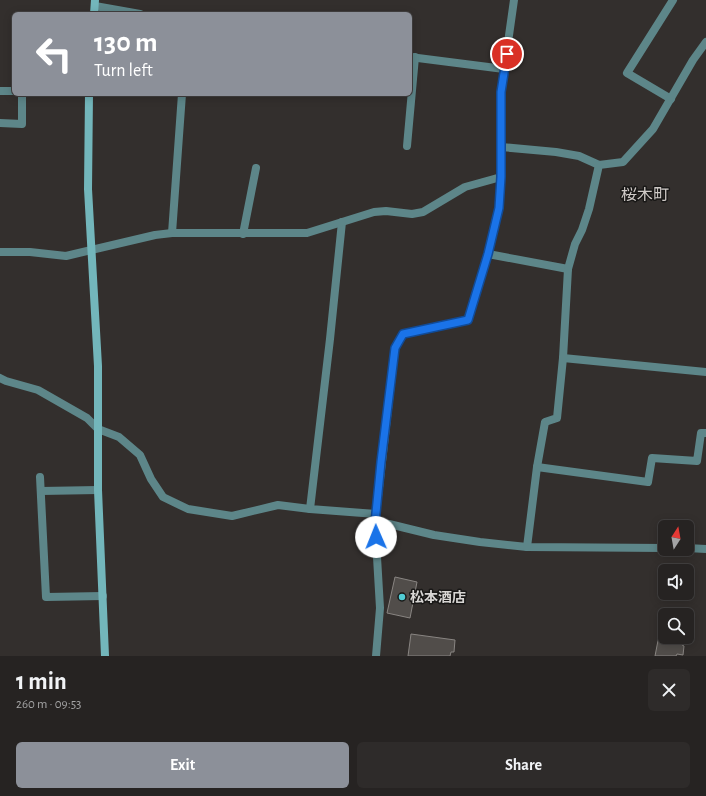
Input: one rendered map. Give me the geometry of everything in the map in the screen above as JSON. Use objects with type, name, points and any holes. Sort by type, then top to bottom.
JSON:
[{"type":"street","points":[[376,656],[380,608],[375,519],[395,348],[403,334],[468,320],[488,254],[499,208],[501,177],[501,92],[514,0]]},
{"type":"street","points":[[671,99],[627,73],[673,0]]},
{"type":"street","points":[[95,7],[127,12]]},
{"type":"street","points":[[501,147],[556,152],[579,156],[599,165],[623,162],[653,129],[693,60],[706,42]]},
{"type":"street","points":[[412,70],[413,57],[504,69]]},
{"type":"street","points":[[0,91],[12,91]]},
{"type":"street","points":[[0,123],[22,124],[22,96]]},
{"type":"street","points":[[89,96],[88,189],[98,366],[98,490],[105,656]]},
{"type":"street","points":[[172,233],[182,96]]},
{"type":"street","points":[[406,146],[410,96]]},
{"type":"street","points":[[527,547],[537,467],[545,422],[557,418],[563,358],[568,269],[575,244],[582,230],[589,209],[599,165]]},
{"type":"street","points":[[243,234],[256,168]]},
{"type":"street","points":[[0,252],[30,252],[66,256],[155,235],[172,233],[307,233],[374,212],[386,211],[412,214],[423,212],[465,187],[501,177]]},
{"type":"street","points":[[310,510],[342,222]]},
{"type":"street","points":[[488,254],[568,269]]},
{"type":"street","points":[[563,358],[706,372]]},
{"type":"street","points":[[0,378],[38,390],[88,418],[98,428],[119,437],[140,454],[150,479],[163,497],[188,509],[232,516],[278,505],[375,519],[434,534],[480,542],[527,547],[658,548]]},
{"type":"street","points":[[537,467],[648,482],[652,458],[697,461],[701,433],[706,433]]},
{"type":"street","points":[[40,477],[46,597],[103,596]]},
{"type":"street","points":[[41,490],[98,490]]},
{"type":"street","points":[[694,548],[706,549]]},
{"type":"building","name":"松本酒店","points":[[395,577],[417,582],[410,618],[387,613]]},
{"type":"building","points":[[411,634],[455,640],[454,652],[451,652],[450,656],[408,656]]},
{"type":"building","points":[[658,641],[658,644],[682,644],[684,646],[683,655],[677,654],[676,656],[655,656]]},
{"type":"place","name":"松本酒店","points":[[402,597]]},
{"type":"district","name":"桜木町","points":[[645,194]]},
{"type":"route","points":[[376,537],[375,523],[381,462],[395,348],[403,334],[468,320],[488,254],[499,208],[501,177],[501,92],[507,54]]}]
